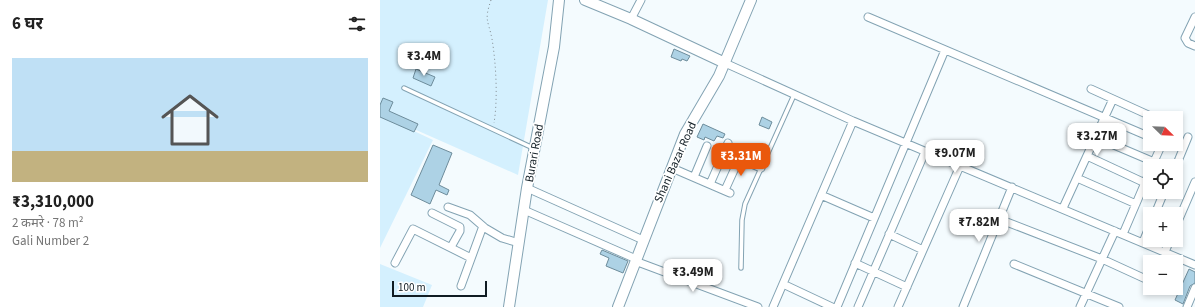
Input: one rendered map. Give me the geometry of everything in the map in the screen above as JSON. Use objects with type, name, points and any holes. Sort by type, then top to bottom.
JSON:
[{"type":"street","name":"Burari Road","points":[[509,307],[527,188],[554,47],[559,0]]},
{"type":"street","points":[[585,0],[631,19],[853,121],[1143,242]]},
{"type":"street","points":[[631,19],[641,0]]},
{"type":"street","name":"Shani Bazar Road","points":[[618,307],[685,134],[724,63],[752,0]]},
{"type":"street","points":[[868,17],[1143,134]]},
{"type":"street","points":[[1195,17],[1185,38],[1188,43],[1195,46]]},
{"type":"street","points":[[837,307],[907,144],[945,50]]},
{"type":"street","points":[[1091,89],[1143,113]]},
{"type":"street","points":[[1063,208],[1113,99]]},
{"type":"street","points":[[773,307],[853,121]]},
{"type":"street","points":[[1095,137],[1143,159]]},
{"type":"street","points":[[1179,159],[1188,137]]},
{"type":"street","points":[[710,184],[728,143]]},
{"type":"street","points":[[694,177],[707,146]]},
{"type":"street","points":[[858,307],[925,152]]},
{"type":"street","points":[[672,168],[728,192],[735,168],[736,157],[724,153]]},
{"type":"street","points":[[1087,156],[1143,182]]},
{"type":"street","points":[[740,159],[761,168]]},
{"type":"street","points":[[898,307],[960,166]]},
{"type":"street","points":[[1077,178],[1136,204]]},
{"type":"street","points":[[1183,210],[1195,182]]},
{"type":"street","points":[[963,307],[1012,187]]},
{"type":"street","points":[[527,188],[643,240]]},
{"type":"street","points":[[1123,234],[1143,188]]},
{"type":"street","points":[[821,195],[874,218]]},
{"type":"street","points":[[448,207],[470,215],[483,226],[502,238],[519,243]]},
{"type":"street","points":[[524,210],[635,260],[758,307]]},
{"type":"street","points":[[432,213],[460,227],[460,231],[451,247]]},
{"type":"street","points":[[999,219],[1102,259],[1143,278]]},
{"type":"street","points":[[461,286],[483,226]]},
{"type":"street","points":[[395,263],[413,229],[471,258]]},
{"type":"street","points":[[1080,307],[1115,231]]},
{"type":"street","points":[[889,234],[923,250]]},
{"type":"street","points":[[1154,247],[1195,265]]},
{"type":"street","points":[[1165,252],[1167,247]]},
{"type":"street","points":[[855,263],[907,287]]},
{"type":"street","points":[[1014,264],[1119,307]]},
{"type":"street","points":[[783,284],[832,307]]},
{"type":"street","points":[[1187,307],[1195,288]]},
{"type":"lane","points":[[404,88],[534,148]]},
{"type":"lane","points":[[741,268],[742,220],[745,204],[794,94]]},
{"type":"path","points":[[491,0],[486,16],[492,39],[497,107],[494,125]]},
{"type":"shaded area","points":[[380,0],[548,0],[518,175],[380,114]]},
{"type":"shaded area","points":[[380,115],[433,140],[380,248]]},
{"type":"shaded area","points":[[380,264],[432,285],[423,307],[380,307]]},
{"type":"building","points":[[674,49],[690,56],[687,61],[682,59],[681,61],[671,57]]},
{"type":"building","points":[[416,69],[435,77],[431,86],[413,78]]},
{"type":"building","points":[[383,98],[393,102],[389,111],[418,124],[414,132],[380,117],[380,105]]},
{"type":"building","points":[[762,117],[772,122],[769,129],[759,125]]},
{"type":"building","points":[[703,124],[725,134],[723,138],[717,136],[714,141],[705,137],[704,140],[697,137]]},
{"type":"building","points":[[433,145],[452,153],[439,185],[449,190],[447,195],[436,190],[430,204],[411,195]]},
{"type":"building","points":[[602,250],[628,261],[623,273],[606,266],[609,258],[600,254]]},
{"type":"building","points":[[1189,269],[1195,272],[1195,283],[1190,286],[1183,304],[1175,300],[1177,295],[1183,295],[1183,282]]}]
